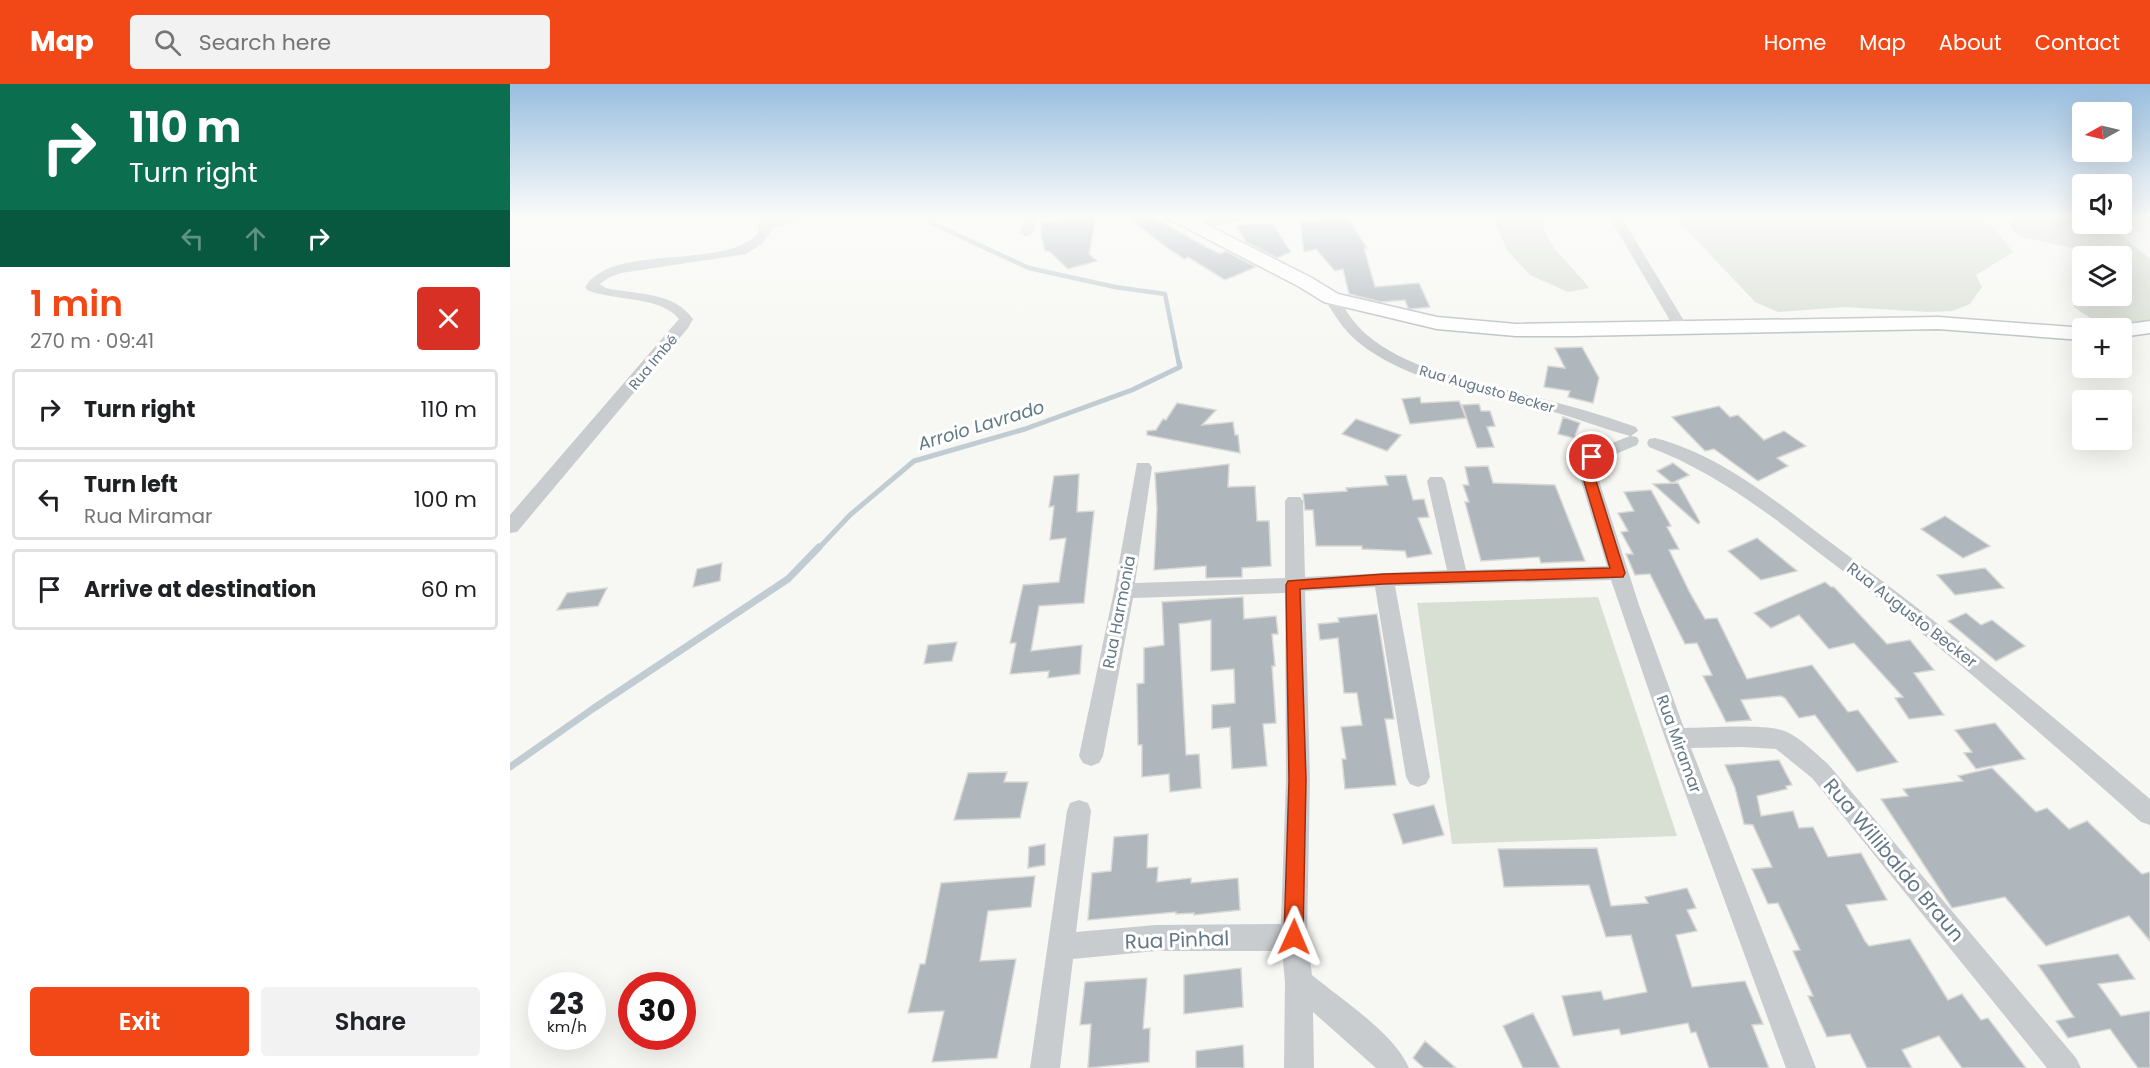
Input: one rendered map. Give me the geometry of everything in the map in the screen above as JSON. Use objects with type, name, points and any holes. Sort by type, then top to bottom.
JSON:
[{"type":"street","name":"Rua Imbé","points":[[510,528],[639,379],[683,326],[686,319],[679,309],[667,304],[634,296],[601,292],[592,287],[596,279],[619,269],[671,261]]},
{"type":"street","name":"Rua Augusto Becker","points":[[1264,261],[1331,298],[1342,319],[1372,346],[1418,370],[1598,419],[1631,436],[1644,446],[1655,443],[1691,456],[1736,482],[1871,582],[1994,679],[2150,814]]},
{"type":"street","points":[[1641,261],[1682,329]]},
{"type":"street","points":[[1331,298],[1437,323],[1516,330],[1938,323],[1972,324],[2026,332],[2072,334]]},
{"type":"street","points":[[2132,329],[2150,327]]},
{"type":"street","name":"Rua Miramar","points":[[1631,436],[1592,457],[1586,468],[1618,573],[1676,738],[1801,1068]]},
{"type":"street","name":"Rua Harmonia","points":[[1091,756],[1124,591],[1143,467]]},
{"type":"street","points":[[1436,481],[1458,578]]},
{"type":"street","points":[[1294,501],[1293,585],[1298,780],[1294,937],[1299,982],[1299,1068]]},
{"type":"street","points":[[1124,591],[1384,579],[1618,573]]},
{"type":"street","points":[[1384,579],[1418,777]]},
{"type":"street","name":"Rua Willibaldo Braun","points":[[1676,738],[1742,737],[1781,740],[1820,771],[2066,1068]]},
{"type":"street","points":[[1045,1068],[1079,811]]},
{"type":"street","name":"Rua Pinhal","points":[[1061,947],[1156,938],[1294,937]]},
{"type":"street","points":[[1299,982],[1382,1052],[1394,1068]]},
{"type":"shaded area","points":[[1517,261],[1566,261],[1589,288],[1568,292],[1530,275]]},
{"type":"shaded area","points":[[1716,261],[1999,261],[1976,275],[1982,287],[1970,304],[1952,311],[1929,312],[1845,307],[1778,312],[1755,302]]},
{"type":"shaded area","points":[[2132,261],[2150,261],[2150,326],[2132,327],[2132,318],[2091,318],[2074,307],[2132,306]]},
{"type":"shaded area","points":[[1598,597],[1677,836],[1452,844],[1417,603]]},
{"type":"building","points":[[1059,261],[1097,261],[1068,269]]},
{"type":"building","points":[[1194,261],[1245,261],[1256,267],[1225,280]]},
{"type":"building","points":[[1326,261],[1368,261],[1375,287],[1419,283],[1430,307],[1411,309],[1408,308],[1405,300],[1381,302],[1349,294],[1343,269],[1335,271]]},
{"type":"building","points":[[1582,347],[1599,378],[1593,403],[1568,397],[1570,391],[1544,387],[1548,366],[1565,368],[1555,348]]},
{"type":"building","points":[[1420,397],[1421,403],[1459,401],[1466,418],[1410,424],[1402,399]]},
{"type":"building","points":[[1177,403],[1216,410],[1202,425],[1233,422],[1235,435],[1238,435],[1240,453],[1147,435],[1147,431],[1156,430],[1163,419],[1166,420]]},
{"type":"building","points":[[1479,404],[1481,411],[1490,411],[1495,426],[1487,427],[1494,447],[1477,448],[1462,405]]},
{"type":"building","points":[[1719,406],[1730,417],[1738,415],[1764,440],[1784,431],[1806,446],[1777,458],[1788,466],[1758,481],[1714,449],[1705,451],[1672,417]]},
{"type":"building","points":[[1563,417],[1580,423],[1574,438],[1558,434]]},
{"type":"building","points":[[1356,419],[1401,435],[1387,451],[1342,434]]},
{"type":"building","points":[[1673,463],[1689,475],[1672,483],[1657,471]]},
{"type":"building","points":[[1229,464],[1228,487],[1255,486],[1257,521],[1269,521],[1271,566],[1242,568],[1242,577],[1206,578],[1206,566],[1154,570],[1157,509],[1155,473]]},
{"type":"building","points":[[1488,466],[1493,483],[1555,485],[1585,561],[1541,563],[1539,557],[1481,561],[1465,502],[1469,502],[1463,485],[1469,485],[1465,467]]},
{"type":"building","points":[[1079,474],[1077,512],[1094,511],[1084,603],[1039,606],[1031,651],[1082,645],[1080,674],[1048,678],[1049,671],[1010,674],[1016,643],[1010,643],[1023,585],[1059,582],[1066,538],[1050,540],[1054,506],[1049,507],[1054,476]]},
{"type":"building","points":[[1406,475],[1413,500],[1424,499],[1429,517],[1418,518],[1432,554],[1407,558],[1405,551],[1362,549],[1362,546],[1316,546],[1313,510],[1305,510],[1303,494],[1388,485],[1385,476]]},
{"type":"building","points":[[1678,483],[1700,522],[1698,524],[1653,484]]},
{"type":"building","points":[[1651,490],[1671,526],[1667,527],[1679,549],[1669,550],[1690,593],[1705,619],[1717,618],[1747,679],[1812,665],[1848,712],[1858,710],[1898,762],[1857,772],[1815,715],[1799,718],[1785,698],[1781,696],[1741,700],[1751,720],[1726,722],[1703,676],[1712,675],[1697,643],[1685,644],[1650,574],[1635,575],[1626,554],[1633,554],[1621,532],[1628,531],[1618,513],[1634,511],[1624,492]]},
{"type":"building","points":[[1945,516],[1990,546],[1963,558],[1921,529]]},
{"type":"building","points":[[1757,538],[1797,571],[1761,580],[1728,551]]},
{"type":"building","points":[[722,563],[720,581],[693,587],[697,569]]},
{"type":"building","points":[[1985,568],[2004,588],[1955,595],[1937,575]]},
{"type":"building","points":[[1825,582],[1834,587],[1887,644],[1910,640],[1934,670],[1914,673],[1944,715],[1909,719],[1895,698],[1903,697],[1854,643],[1829,649],[1799,615],[1771,628],[1754,613]]},
{"type":"building","points":[[607,588],[598,606],[557,610],[567,593]]},
{"type":"building","points":[[1243,597],[1244,619],[1276,616],[1278,634],[1272,634],[1275,666],[1272,666],[1276,723],[1263,724],[1267,766],[1232,769],[1230,727],[1212,729],[1212,705],[1235,703],[1234,669],[1211,671],[1211,620],[1179,624],[1186,755],[1199,754],[1201,788],[1170,792],[1169,774],[1142,777],[1142,745],[1138,745],[1137,684],[1144,683],[1144,648],[1164,645],[1162,602]]},
{"type":"building","points":[[1966,613],[1981,625],[1992,620],[2025,646],[1996,661],[1948,621]]},
{"type":"building","points":[[1377,614],[1394,719],[1385,719],[1396,785],[1345,789],[1342,759],[1346,759],[1341,727],[1362,725],[1357,693],[1344,693],[1338,638],[1320,640],[1318,624],[1339,622],[1338,618]]},
{"type":"building","points":[[957,642],[952,661],[924,664],[928,645]]},
{"type":"building","points":[[1995,723],[2025,759],[1976,769],[1964,753],[1972,752],[1955,730]]},
{"type":"building","points":[[1779,760],[1792,785],[1786,786],[1787,789],[1757,796],[1761,816],[1793,811],[1799,828],[1813,827],[1828,857],[1861,853],[1887,900],[1846,905],[1865,941],[1869,946],[1910,939],[1948,1000],[1962,994],[1981,1020],[1988,1018],[2026,1068],[1962,1068],[1939,1036],[1902,1050],[1912,1068],[1867,1068],[1850,1034],[1827,1037],[1808,996],[1813,996],[1793,951],[1800,950],[1778,903],[1768,904],[1752,869],[1772,867],[1753,825],[1744,824],[1735,788],[1725,765]]},
{"type":"building","points":[[1992,768],[2036,812],[2047,808],[2069,829],[2087,821],[2142,874],[2150,872],[2150,941],[2129,916],[2046,946],[2005,897],[1952,908],[1881,799],[1908,796],[1903,789],[1963,781],[1958,776]]},
{"type":"building","points":[[1007,772],[1004,782],[1028,782],[1020,818],[954,820],[968,773]]},
{"type":"building","points":[[1434,805],[1444,835],[1403,844],[1393,814]]},
{"type":"building","points":[[1148,834],[1147,868],[1158,867],[1157,882],[1191,878],[1191,883],[1238,878],[1240,910],[1194,915],[1194,913],[1176,914],[1176,912],[1088,920],[1092,873],[1111,871],[1114,837]]},
{"type":"building","points":[[1045,844],[1045,865],[1028,868],[1029,847]]},
{"type":"building","points":[[1597,848],[1611,906],[1648,903],[1645,897],[1687,888],[1696,908],[1687,910],[1697,931],[1676,935],[1692,987],[1745,981],[1763,1024],[1752,1025],[1769,1068],[1709,1068],[1696,1032],[1691,1033],[1688,1023],[1621,1035],[1619,1029],[1573,1036],[1562,996],[1601,991],[1604,1000],[1647,992],[1631,935],[1606,937],[1589,885],[1504,887],[1498,849]]},
{"type":"building","points":[[1035,876],[1031,907],[988,911],[980,961],[1016,959],[997,1058],[932,1062],[944,1011],[908,1013],[920,964],[925,964],[941,883]]},
{"type":"building","points":[[2118,954],[2135,979],[2098,984],[2121,1016],[2150,1011],[2150,1068],[2138,1068],[2110,1029],[2068,1038],[2056,1021],[2074,1017],[2038,965]]},
{"type":"building","points":[[1241,968],[1243,1007],[1184,1014],[1184,975]]},
{"type":"building","points":[[1147,978],[1143,1029],[1150,1028],[1149,1062],[1088,1068],[1091,1024],[1080,1025],[1085,982]]},
{"type":"building","points":[[1533,1013],[1560,1068],[1523,1068],[1503,1026]]},
{"type":"building","points":[[1425,1041],[1456,1068],[1424,1068],[1413,1058]]},
{"type":"building","points":[[1243,1045],[1244,1068],[1196,1068],[1196,1051]]},
{"type":"waterway","name":"Arroio Lavrado","points":[[1014,261],[1029,268],[1115,287],[1165,294],[1179,364]]},
{"type":"waterway","name":"Arroio Lavrado","points":[[818,549],[850,515],[914,461],[1025,429],[1132,390],[1180,367],[1179,362]]},
{"type":"waterway","name":"Arroio Lavrado","points":[[510,767],[594,708],[788,579],[819,547]]},
{"type":"route","points":[[1294,937],[1298,780],[1293,585],[1384,579],[1618,573],[1586,468],[1592,457]]}]
